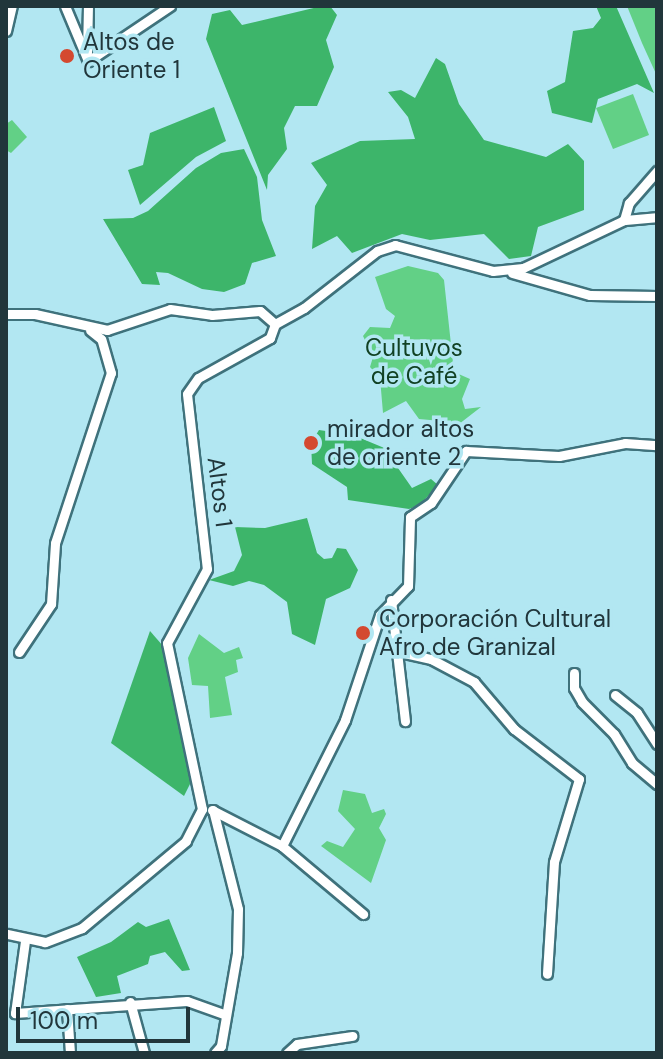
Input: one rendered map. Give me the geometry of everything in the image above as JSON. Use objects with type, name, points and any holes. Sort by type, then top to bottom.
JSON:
[{"type":"street","points":[[6,31],[12,6]]},
{"type":"street","points":[[65,6],[88,61]]},
{"type":"street","points":[[88,6],[88,61]]},
{"type":"street","points":[[88,61],[170,6]]},
{"type":"street","points":[[624,220],[629,203],[657,171]]},
{"type":"street","points":[[506,271],[624,220],[657,217]]},
{"type":"street","name":"Altos 1","points":[[202,809],[167,643],[207,569],[187,394],[198,378],[270,338],[275,324],[377,251],[395,245],[590,295],[657,296]]},
{"type":"street","points":[[6,314],[35,314],[88,329],[107,330],[170,309],[212,315],[260,311],[275,324]]},
{"type":"street","points":[[19,652],[51,604],[55,543],[111,373],[101,339],[88,329]]},
{"type":"street","points":[[282,846],[345,720],[380,615],[391,600],[408,586],[412,573],[406,549],[410,517],[431,503],[466,451],[559,456],[625,443],[657,445]]},
{"type":"street","points":[[391,600],[400,652],[405,721]]},
{"type":"street","points":[[400,652],[431,659],[474,682],[514,729],[579,779],[552,872],[547,974]]},
{"type":"street","points":[[574,673],[574,688],[582,702],[614,734],[632,763],[657,784]]},
{"type":"street","points":[[615,695],[637,713],[657,744]]},
{"type":"street","points":[[6,934],[25,941],[45,942],[82,928],[186,841],[202,809],[213,810],[282,846],[363,914]]},
{"type":"street","points":[[213,810],[238,909],[226,1015],[215,1053]]},
{"type":"street","points":[[25,941],[15,1013],[130,1002],[187,1001],[226,1015]]},
{"type":"street","points":[[130,1002],[144,1053]]},
{"type":"street","points":[[67,1009],[70,1053]]},
{"type":"street","points":[[287,1053],[297,1044],[352,1036]]},
{"type":"green space","points":[[330,6],[337,15],[326,40],[334,67],[317,106],[295,106],[284,128],[287,149],[268,175],[267,190],[206,39],[212,14],[230,10],[242,25]]},
{"type":"green space","points":[[596,6],[616,6],[654,93],[637,84],[598,99],[592,123],[552,113],[547,91],[565,82],[573,31],[593,28],[601,18]]},
{"type":"green space","points":[[627,6],[657,6],[657,76],[642,43]]},
{"type":"green space","points":[[436,58],[445,64],[459,104],[484,140],[546,157],[568,144],[584,161],[584,210],[538,227],[531,256],[509,259],[484,234],[430,240],[402,234],[352,253],[337,236],[312,249],[315,206],[327,185],[311,163],[360,141],[415,139],[408,117],[388,92],[401,90],[415,98]]},
{"type":"green space","points":[[633,94],[649,135],[613,149],[596,108]]},
{"type":"green space","points":[[214,107],[226,141],[196,157],[140,205],[128,170],[143,165],[150,133]]},
{"type":"green space","points":[[12,120],[27,137],[11,153],[6,150],[6,124]]},
{"type":"green space","points":[[244,149],[257,177],[262,220],[276,256],[252,263],[245,284],[224,292],[202,289],[168,273],[156,272],[160,285],[142,284],[103,219],[133,218],[148,211],[196,168],[221,153]]},
{"type":"green space","name":"Cultuvos de Café","points":[[408,266],[438,273],[444,280],[454,372],[470,379],[462,399],[465,409],[481,407],[450,431],[441,421],[419,419],[406,401],[383,413],[380,378],[370,367],[373,357],[363,336],[370,327],[390,328],[395,316],[386,309],[375,277]]},
{"type":"green space","points":[[319,430],[353,435],[406,457],[398,468],[412,488],[431,479],[438,485],[420,505],[409,509],[348,500],[347,487],[312,464],[311,443]]},
{"type":"green space","points":[[307,518],[317,553],[324,559],[332,558],[337,548],[346,549],[358,570],[350,588],[326,599],[315,645],[292,634],[287,602],[264,585],[249,581],[233,586],[209,580],[234,571],[242,555],[235,527],[265,528]]},
{"type":"green space","points":[[150,631],[163,646],[192,780],[184,796],[111,743]]},
{"type":"green space","points":[[199,634],[224,653],[239,647],[243,658],[236,660],[238,672],[225,677],[232,715],[210,718],[208,686],[192,685],[188,658]]},
{"type":"green space","points":[[343,790],[365,794],[372,813],[384,809],[386,814],[379,828],[386,840],[371,883],[321,846],[327,841],[343,847],[355,829],[338,811]]},
{"type":"green space","points":[[169,919],[190,970],[182,971],[165,952],[150,956],[148,964],[117,976],[121,993],[96,997],[77,957],[111,942],[138,922],[146,927]]},
{"type":"place","name":"Altos de Oriente 1","points":[[67,56]]},
{"type":"place","name":"mirador altos de oriente 2","points":[[311,443]]},
{"type":"place","name":"Corporación Cultural Afro de Granizal","points":[[363,633]]}]
